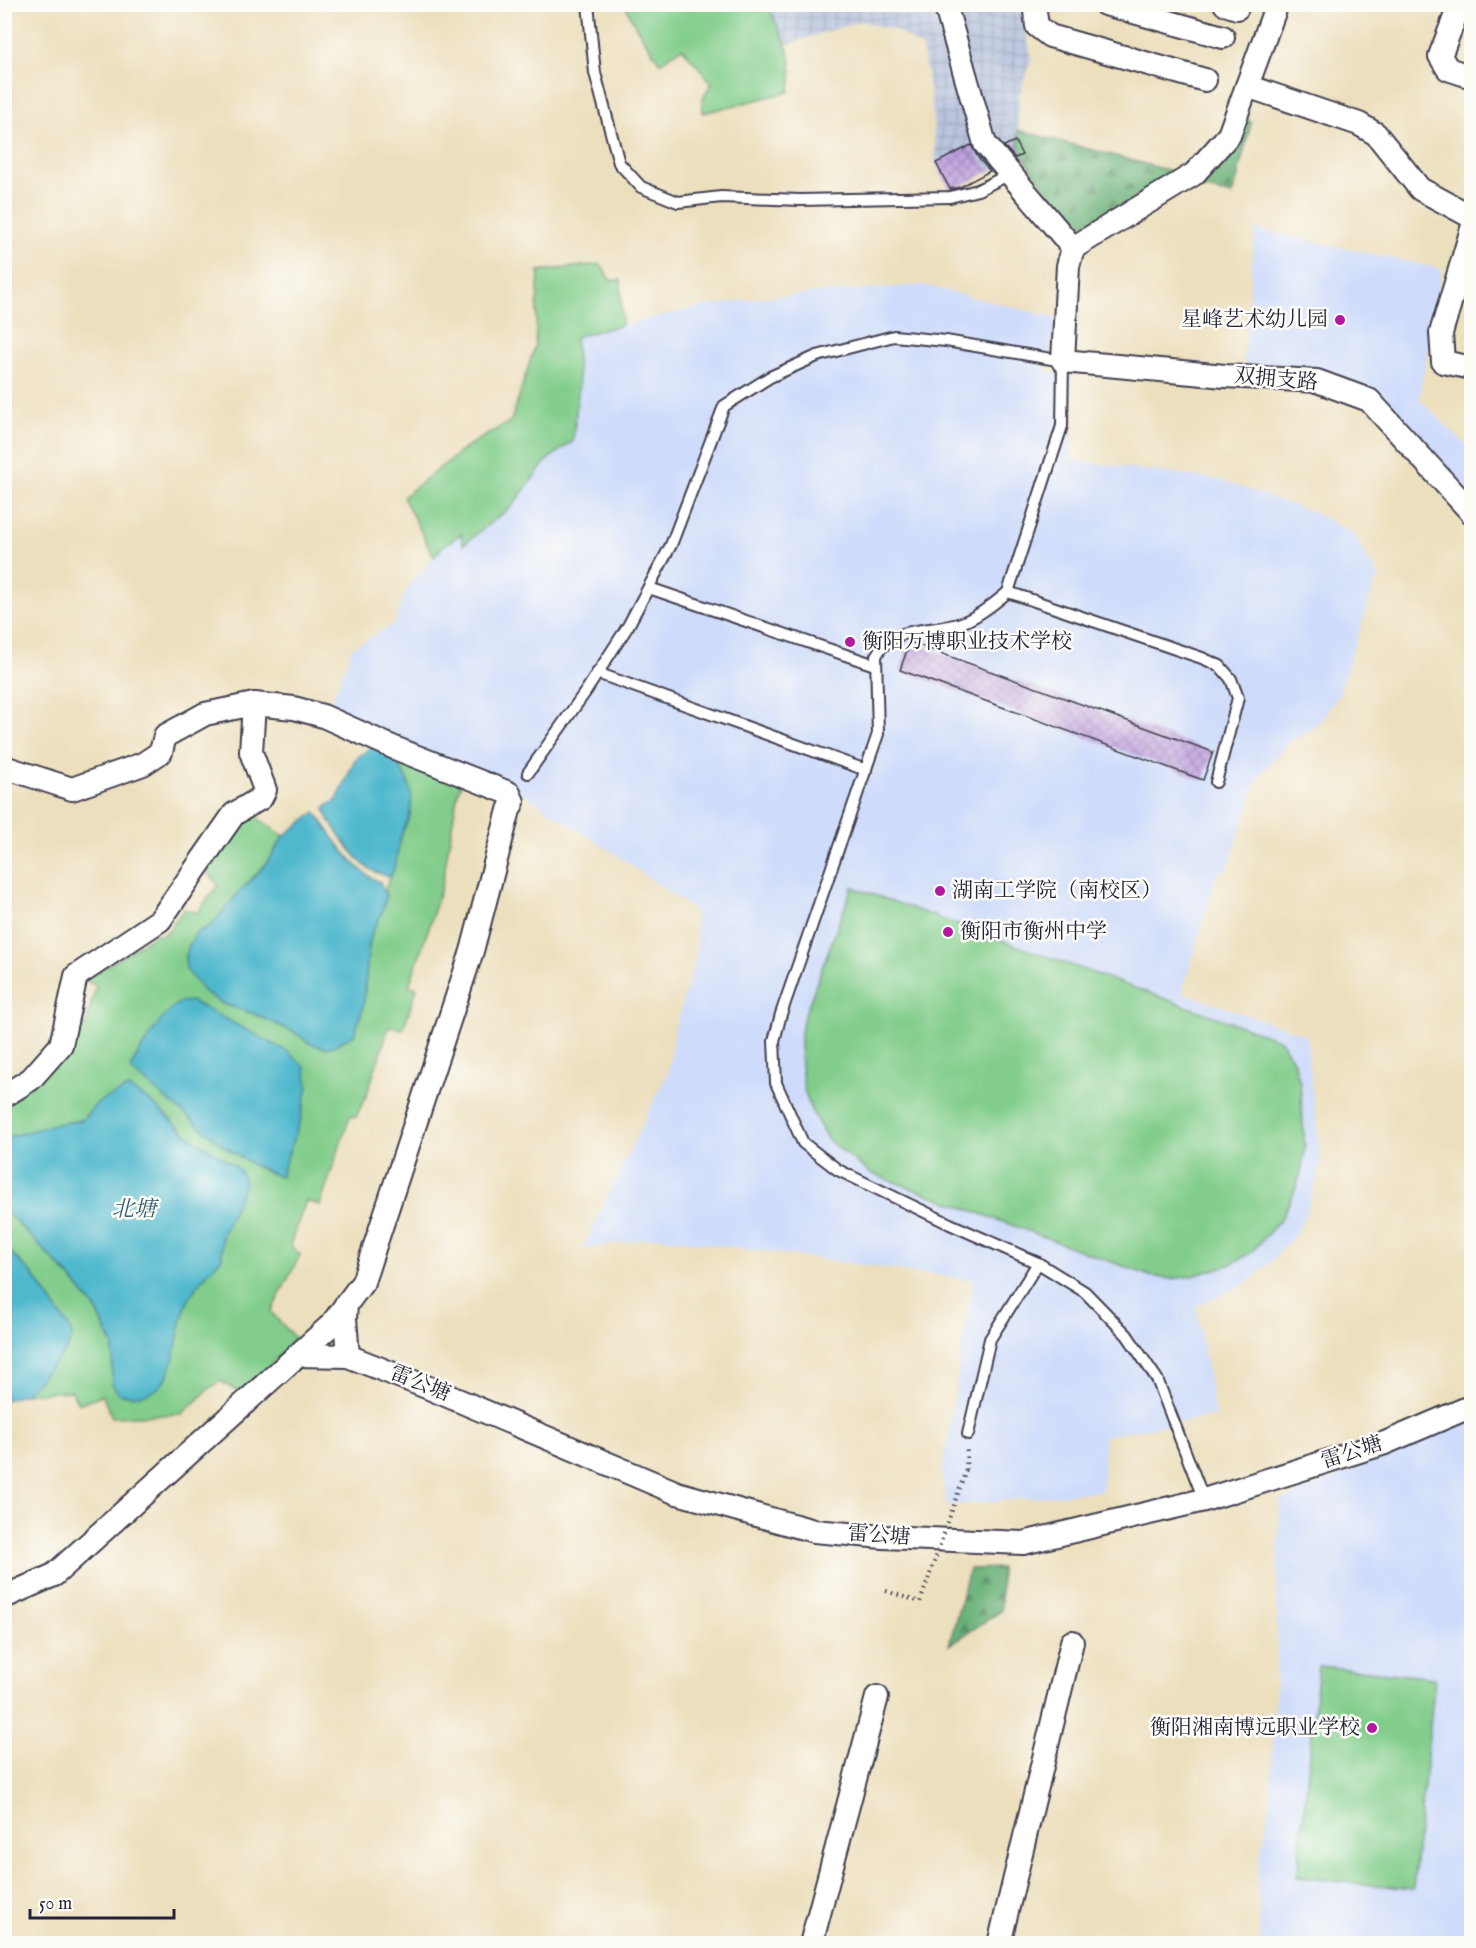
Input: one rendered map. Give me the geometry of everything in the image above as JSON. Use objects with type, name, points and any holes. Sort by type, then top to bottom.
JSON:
[{"type":"street","points":[[945,4],[985,144],[1073,248]]},
{"type":"street","points":[[1034,4],[1037,26],[1050,36],[1205,80]]},
{"type":"street","points":[[1063,361],[1068,266],[1073,248],[1194,174],[1229,135],[1277,4]]},
{"type":"street","points":[[1460,4],[1440,56],[1448,69],[1472,77]]},
{"type":"street","points":[[1113,6],[1223,37]]},
{"type":"street","points":[[1247,86],[1359,124],[1376,134],[1420,189],[1472,218]]},
{"type":"street","points":[[1472,229],[1465,271],[1441,333],[1443,362],[1472,368]]},
{"type":"street","name":"双拥支路","points":[[1063,361],[1226,376],[1317,381],[1369,400],[1472,513]]},
{"type":"street","points":[[4,768],[72,789],[143,764],[160,752],[165,736],[205,714],[254,704],[294,708],[323,716],[509,793],[513,802],[472,951],[363,1282],[331,1325],[54,1575],[4,1597]]},
{"type":"street","points":[[4,1096],[31,1079],[61,1045],[76,976],[160,920],[234,814],[261,798],[265,790],[251,752],[254,704]]},
{"type":"street","points":[[346,1304],[348,1356]]},
{"type":"street","name":"雷公塘","points":[[298,1355],[348,1356],[434,1389],[677,1493],[814,1531],[883,1537],[1023,1543],[1204,1500],[1385,1443],[1472,1406]]},
{"type":"street","points":[[999,1944],[1072,1642]]},
{"type":"street","points":[[811,1944],[877,1697]]},
{"type":"lane","points":[[588,4],[595,73],[619,163],[641,187],[678,202],[722,197],[800,200],[950,197],[978,190],[1010,174]]},
{"type":"lane","points":[[528,773],[628,626],[671,545],[724,406],[770,377],[817,356],[894,336],[946,341],[1063,361],[1062,426],[1008,592],[989,608],[960,623],[911,632],[890,639],[880,648],[876,657],[878,734],[781,1014],[774,1041],[776,1083],[803,1143],[838,1170],[1038,1263],[1085,1292],[1127,1335],[1157,1379],[1204,1500]]},
{"type":"lane","points":[[648,588],[875,665]]},
{"type":"lane","points":[[1008,592],[1220,666],[1231,679],[1238,698],[1216,782]]},
{"type":"lane","points":[[597,673],[866,770]]},
{"type":"lane","points":[[968,1434],[990,1339],[1038,1263]]},
{"type":"path","points":[[886,1591],[920,1602],[966,1470],[968,1434]]},
{"type":"shaded area","points":[[767,5],[1020,5],[1032,58],[1019,95],[1018,144],[1022,155],[951,191],[936,163],[932,104],[922,47],[895,30],[860,21],[785,45]]},
{"type":"shaded area","name":"星峰艺术幼儿园","points":[[1255,229],[1442,269],[1419,399],[1471,450],[1471,504],[1375,396],[1243,370]]},
{"type":"shaded area","name":"湖南工学院（南校区）","points":[[922,285],[1057,318],[1045,371],[1073,376],[1071,460],[1220,480],[1312,512],[1353,533],[1380,579],[1375,583],[1339,693],[1319,724],[1288,743],[1258,778],[1227,871],[1218,871],[1182,993],[1306,1035],[1321,1163],[1305,1218],[1293,1237],[1273,1260],[1242,1286],[1196,1306],[1215,1416],[1105,1436],[1102,1491],[947,1506],[942,1473],[973,1280],[656,1237],[582,1249],[668,1072],[675,1028],[697,953],[695,911],[621,858],[516,789],[329,713],[352,648],[394,624],[407,588],[442,547],[462,534],[463,544],[512,506],[547,460],[573,441],[579,383],[575,337],[699,307],[768,297]]},
{"type":"shaded area","name":"衡阳湘南博远职业学校","points":[[1471,1419],[1472,1590],[1468,1619],[1472,1619],[1471,1943],[1261,1944],[1257,1874],[1270,1804],[1277,1653],[1280,1501]]},
{"type":"green space","points":[[625,5],[767,5],[790,57],[789,92],[703,113],[702,100],[712,83],[682,48],[660,63],[636,27]]},
{"type":"green space","points":[[1245,115],[1251,123],[1233,195],[1201,188],[1237,139]]},
{"type":"green space","points":[[1018,130],[1179,173],[1096,222],[1078,224],[1071,222],[1060,210],[1022,155],[1018,144]]},
{"type":"green space","points":[[601,264],[610,280],[621,280],[622,325],[575,337],[579,383],[573,441],[547,460],[512,506],[463,545],[461,534],[442,547],[434,557],[403,497],[469,445],[511,421],[535,346],[539,271]]},
{"type":"green space","points":[[383,746],[464,780],[458,791],[442,884],[409,986],[417,988],[403,1029],[389,1027],[367,1094],[356,1117],[350,1116],[320,1205],[306,1201],[290,1245],[300,1255],[271,1312],[295,1338],[244,1395],[220,1381],[182,1414],[112,1417],[102,1395],[78,1404],[72,1391],[25,1394],[67,1349],[72,1336],[69,1327],[33,1275],[5,1247],[4,1209],[71,1278],[97,1311],[113,1346],[112,1384],[166,1379],[186,1306],[206,1274],[222,1258],[222,1236],[245,1183],[234,1165],[189,1136],[149,1100],[98,1102],[82,1120],[52,1125],[5,1138],[5,1103],[86,1024],[96,986],[85,980],[156,934],[167,932],[184,909],[197,913],[218,885],[206,870],[249,812],[284,836],[266,864],[212,925],[196,933],[203,991],[223,1004],[252,1013],[296,1033],[309,1043],[331,1047],[354,1035],[363,1008],[369,944],[382,912],[386,897],[385,890],[393,871],[401,836],[410,815],[408,782]],"holes":[[[308,1086],[300,1121],[280,1177],[255,1166],[226,1148]]]},
{"type":"green space","points":[[852,887],[1281,1040],[1294,1062],[1300,1083],[1305,1149],[1301,1173],[1281,1219],[1251,1253],[1229,1265],[1192,1276],[1171,1279],[1150,1276],[870,1173],[828,1140],[811,1110],[804,1089],[801,1066],[800,1040],[803,1020]]},
{"type":"green space","points":[[1001,1568],[1001,1611],[949,1645],[969,1569]]},
{"type":"green space","points":[[1319,1666],[1435,1678],[1413,1889],[1297,1877]]},
{"type":"water","points":[[375,743],[382,746],[400,767],[407,780],[412,800],[410,814],[402,833],[396,862],[390,877],[370,870],[356,857],[335,829],[325,807],[337,800],[354,761]]},
{"type":"water","points":[[315,812],[352,862],[380,882],[386,897],[369,944],[363,1008],[354,1035],[331,1047],[324,1048],[309,1043],[296,1033],[252,1013],[223,1004],[203,991],[186,969],[185,959],[196,933],[212,925],[266,864],[284,836]]},
{"type":"water","points":[[191,1001],[287,1051],[305,1067],[308,1086],[300,1121],[280,1177],[255,1166],[226,1148],[130,1069],[164,1016],[179,1003]]},
{"type":"water","name":"北塘","points":[[128,1088],[149,1100],[189,1136],[234,1165],[241,1172],[245,1183],[222,1236],[222,1258],[197,1286],[186,1306],[170,1369],[164,1382],[154,1391],[139,1395],[119,1394],[112,1384],[113,1346],[97,1311],[71,1278],[4,1209],[5,1138],[52,1125],[82,1120],[98,1102]]},
{"type":"water","points":[[5,1247],[33,1275],[69,1327],[72,1336],[67,1349],[25,1394],[5,1400]]},
{"type":"building","points":[[1015,141],[1022,155],[1015,158],[1004,146]]},
{"type":"building","points":[[971,145],[979,159],[990,171],[960,187],[950,189],[936,163]]},
{"type":"building","points":[[910,642],[1213,752],[1203,780],[900,670]]},
{"type":"place","name":"星峰艺术幼儿园","points":[[1340,320]]},
{"type":"place","name":"衡阳万博职业技术学校","points":[[850,642]]},
{"type":"place","name":"湖南工学院（南校区）","points":[[940,891]]},
{"type":"place","name":"衡阳市衡州中学","points":[[948,932]]},
{"type":"place","name":"衡阳湘南博远职业学校","points":[[1372,1728]]}]
